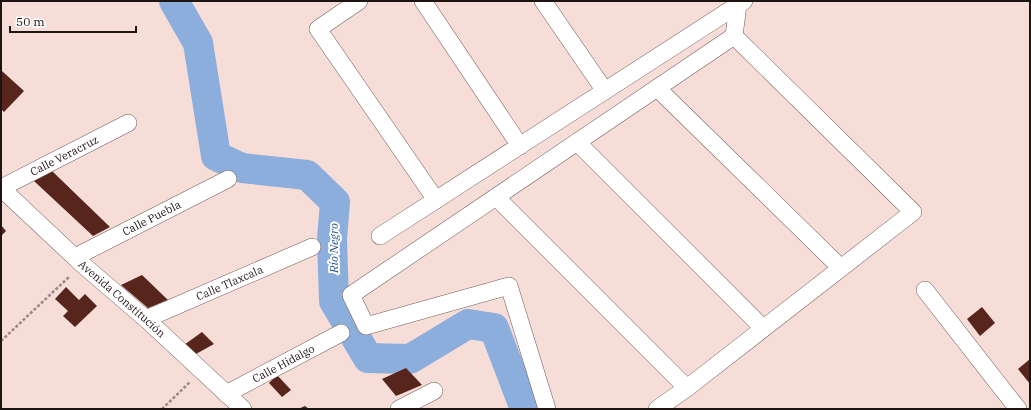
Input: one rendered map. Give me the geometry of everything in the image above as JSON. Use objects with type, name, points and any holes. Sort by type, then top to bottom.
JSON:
[{"type":"street","points":[[359,1],[318,29],[436,200]]},
{"type":"street","points":[[422,1],[520,146]]},
{"type":"street","points":[[543,1],[604,91]]},
{"type":"street","points":[[380,236],[741,3]]},
{"type":"street","points":[[547,409],[509,286],[366,326],[351,295],[734,36],[741,3]]},
{"type":"street","points":[[657,409],[687,388],[913,212],[734,36]]},
{"type":"street","points":[[657,88],[841,268]]},
{"type":"street","name":"Calle Veracruz","points":[[1,188],[128,123]]},
{"type":"street","points":[[577,142],[763,328]]},
{"type":"street","name":"Calle Puebla","points":[[78,261],[228,179]]},
{"type":"street","name":"Avenida Constitución","points":[[1,188],[78,261],[146,319],[243,409]]},
{"type":"street","points":[[496,197],[687,388]]},
{"type":"street","name":"Calle Tlaxcala","points":[[146,319],[312,247]]},
{"type":"street","points":[[925,290],[1018,409]]},
{"type":"street","name":"Calle Hidalgo","points":[[226,394],[341,333]]},
{"type":"street","points":[[399,409],[434,391]]},
{"type":"path","points":[[1,341],[78,261]]},
{"type":"path","points":[[162,409],[202,371]]},
{"type":"building","points":[[2,71],[24,91],[4,112],[1,109]]},
{"type":"building","points":[[52,171],[110,227],[93,236],[34,181]]},
{"type":"building","points":[[1,225],[6,231],[1,236]]},
{"type":"building","points":[[142,275],[168,300],[148,308],[121,285]]},
{"type":"building","points":[[66,287],[79,300],[85,294],[97,306],[75,327],[63,316],[68,311],[55,299]]},
{"type":"building","points":[[982,307],[995,323],[980,336],[967,319]]},
{"type":"building","points":[[202,332],[214,344],[196,354],[184,345]]},
{"type":"building","points":[[1030,359],[1030,384],[1018,369]]},
{"type":"building","points":[[406,368],[422,385],[396,396],[382,379]]},
{"type":"building","points":[[277,375],[291,390],[282,397],[269,383]]},
{"type":"building","points":[[305,406],[309,409],[298,409]]},
{"type":"waterway","name":"Río Negro","points":[[174,1],[198,43],[216,156],[242,168],[307,175],[335,202],[332,239],[334,301],[368,358],[410,359],[468,324],[494,328],[525,409]]}]
